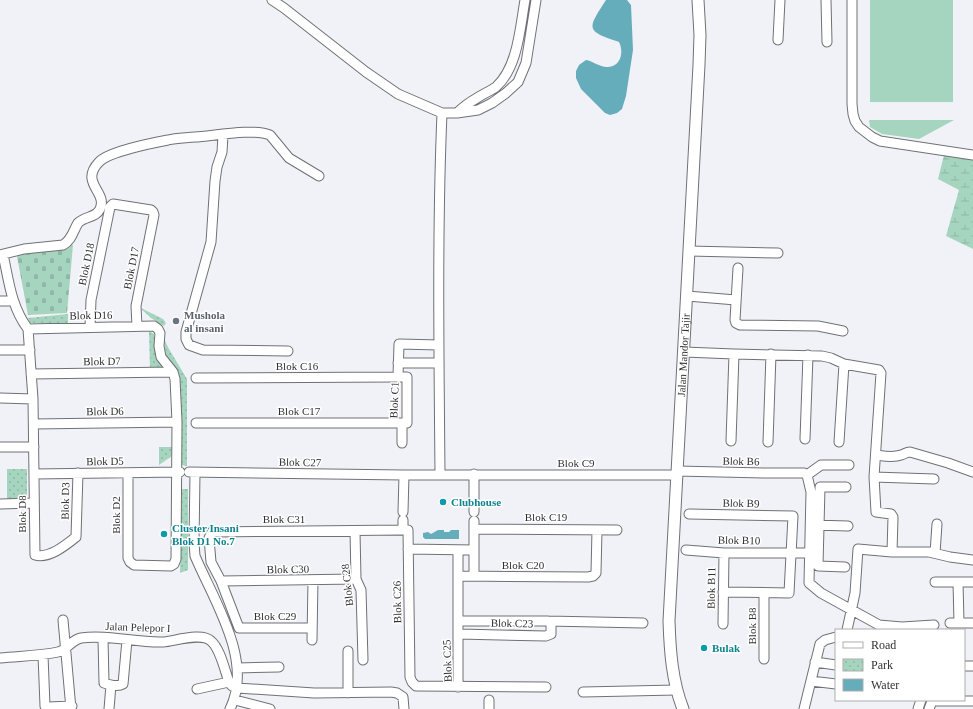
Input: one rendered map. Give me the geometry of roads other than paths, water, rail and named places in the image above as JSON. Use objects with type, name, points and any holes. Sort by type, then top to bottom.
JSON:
[{"type":"street","points":[[272,0],[398,94],[442,113],[478,110],[492,103],[518,82],[526,63],[536,0]]},
{"type":"street","points":[[457,112],[495,88],[510,68],[515,54],[525,0]]},
{"type":"street","name":"Jalan Mandor Tajir","points":[[683,709],[676,690],[671,656],[669,621],[699,65],[700,35],[698,0]]},
{"type":"street","points":[[778,40],[780,0]]},
{"type":"street","points":[[826,0],[827,42]]},
{"type":"street","points":[[852,0],[852,104],[855,122],[872,137],[880,141],[973,155]]},
{"type":"street","points":[[440,474],[439,345],[442,113]]},
{"type":"street","points":[[28,329],[21,320],[13,301],[2,257],[24,249],[63,245],[67,243],[79,222],[83,218],[94,215],[101,207],[102,200],[91,178],[93,170],[99,161],[111,154],[168,140],[249,132],[266,133],[270,135],[288,158],[319,176]]},
{"type":"street","points":[[223,135],[222,152],[217,167],[215,180],[211,242],[188,323],[186,339],[189,346],[203,350],[288,351]]},
{"type":"street","name":"Blok D18","points":[[90,327],[91,300],[110,207],[114,204],[151,210],[154,215]]},
{"type":"street","name":"Blok D17","points":[[137,326],[136,306],[154,215]]},
{"type":"street","points":[[689,251],[778,253]]},
{"type":"street","points":[[738,268],[736,323],[740,325],[818,326],[843,331]]},
{"type":"street","points":[[687,296],[736,300]]},
{"type":"street","points":[[0,301],[13,301]]},
{"type":"street","name":"Blok D16","points":[[28,329],[154,326],[160,333],[159,346],[161,357],[173,372]]},
{"type":"street","name":"Blok D8","points":[[28,329],[34,399],[34,554]]},
{"type":"street","name":"Blok C1","points":[[402,443],[402,423],[407,423],[407,377],[398,377],[398,344],[439,345]]},
{"type":"street","points":[[0,350],[30,350]]},
{"type":"street","points":[[684,352],[808,355],[831,358],[844,364],[877,369],[881,373],[874,477],[876,512],[892,514],[892,552]]},
{"type":"street","points":[[731,441],[734,354]]},
{"type":"street","points":[[768,442],[771,354]]},
{"type":"street","points":[[805,439],[808,355]]},
{"type":"street","points":[[398,363],[439,363]]},
{"type":"street","points":[[839,442],[844,364]]},
{"type":"street","points":[[173,372],[175,379],[176,422],[185,472],[195,556],[231,633],[237,668],[237,688],[230,709]]},
{"type":"street","name":"Blok D7","points":[[31,374],[173,372]]},
{"type":"street","name":"Blok C16","points":[[196,378],[398,377]]},
{"type":"street","points":[[0,398],[34,399]]},
{"type":"street","name":"Blok D6","points":[[34,424],[176,422]]},
{"type":"street","name":"Blok C17","points":[[196,423],[402,423]]},
{"type":"street","points":[[0,447],[34,447]]},
{"type":"street","points":[[876,455],[889,457],[899,456],[910,452],[973,472]]},
{"type":"street","points":[[845,567],[818,566],[812,492],[806,474],[821,466],[849,465]]},
{"type":"street","name":"Blok C27","points":[[185,472],[404,475],[440,474]]},
{"type":"street","name":"Blok D5","points":[[34,474],[185,472]]},
{"type":"street","name":"Blok D2","points":[[128,473],[128,558],[134,565],[171,566],[174,564],[176,559],[185,472]]},
{"type":"street","name":"Blok D3","points":[[34,554],[36,556],[40,556],[58,550],[76,537],[78,473]]},
{"type":"street","name":"Blok B6","points":[[677,473],[806,474]]},
{"type":"street","name":"Blok C9","points":[[440,474],[677,473]]},
{"type":"street","points":[[474,474],[474,576]]},
{"type":"street","points":[[403,530],[404,475]]},
{"type":"street","points":[[874,477],[934,479]]},
{"type":"street","points":[[846,487],[820,487],[810,553],[809,583],[821,593],[879,625],[902,628],[973,623]]},
{"type":"street","points":[[0,504],[34,503]]},
{"type":"street","name":"Blok B9","points":[[689,514],[793,516],[791,553]]},
{"type":"street","name":"Blok C19","points":[[474,521],[597,530],[617,530]]},
{"type":"street","points":[[935,553],[937,524]]},
{"type":"street","points":[[815,525],[848,526]]},
{"type":"street","name":"Blok C31","points":[[221,581],[211,562],[209,538],[214,532],[403,530]]},
{"type":"street","name":"Blok C26","points":[[403,530],[408,530],[410,677],[416,686],[458,687]]},
{"type":"street","name":"Blok C20","points":[[458,576],[593,576],[596,573],[597,530]]},
{"type":"street","name":"Blok C28","points":[[355,531],[356,579],[361,590],[363,660]]},
{"type":"street","points":[[408,549],[474,550]]},
{"type":"street","points":[[847,629],[852,609],[858,549],[892,552],[935,553],[950,557],[973,560]]},
{"type":"street","name":"Blok C25","points":[[458,550],[458,687],[546,687]]},
{"type":"street","name":"Blok B10","points":[[686,550],[724,553],[810,553]]},
{"type":"street","name":"Blok B11","points":[[723,624],[724,553]]},
{"type":"street","name":"Blok B8","points":[[723,592],[789,593],[791,553]]},
{"type":"street","name":"Blok C30","points":[[221,581],[356,579]]},
{"type":"street","points":[[312,640],[313,580]]},
{"type":"street","name":"Blok C29","points":[[221,581],[239,628],[312,628]]},
{"type":"street","points":[[935,582],[973,582]]},
{"type":"street","points":[[944,624],[958,582]]},
{"type":"street","name":"Blok B8","points":[[764,592],[764,659]]},
{"type":"street","points":[[43,655],[45,706],[72,708],[64,620]]},
{"type":"street","name":"Blok C23","points":[[459,621],[643,623]]},
{"type":"street","name":"Blok C23","points":[[459,634],[546,636],[551,634],[552,628],[551,623],[548,621]]},
{"type":"street","name":"Jalan Pelepor I","points":[[0,658],[43,655],[59,652],[72,641],[79,638],[163,642],[195,637],[205,638],[210,640],[216,647],[232,686],[237,688]]},
{"type":"street","points":[[804,709],[820,644],[825,640],[835,637]]},
{"type":"street","points":[[103,638],[104,683],[121,686],[123,684],[127,640]]},
{"type":"street","points":[[348,650],[348,693]]},
{"type":"street","points":[[815,662],[835,665]]},
{"type":"street","points":[[237,668],[279,667]]},
{"type":"street","points":[[811,681],[835,684]]},
{"type":"street","points":[[196,690],[230,682]]},
{"type":"street","points":[[109,709],[111,685]]},
{"type":"street","points":[[237,688],[314,693],[397,693],[403,697],[404,709]]},
{"type":"street","points":[[583,692],[676,690]]},
{"type":"street","points":[[234,700],[270,709]]},
{"type":"street","points":[[930,705],[973,701]]},
{"type":"water","points":[[606,0],[627,0],[631,5],[633,50],[626,96],[622,109],[617,113],[610,115],[605,113],[581,89],[576,78],[576,71],[579,65],[586,60],[608,67],[619,61],[621,50],[619,42],[600,35],[593,27],[593,23]]},
{"type":"water","points":[[438,530],[449,532],[451,530],[459,530],[459,539],[425,539],[423,537],[423,533],[428,532],[431,534]]},
{"type":"place","name":"Mushola al insani","points":[[176,321]]},
{"type":"place","name":"Clubhouse","points":[[443,502]]},
{"type":"place","name":"Cluster Insani Blok D1 No.7","points":[[164,534]]},
{"type":"place","name":"Bulak","points":[[704,648]]}]
